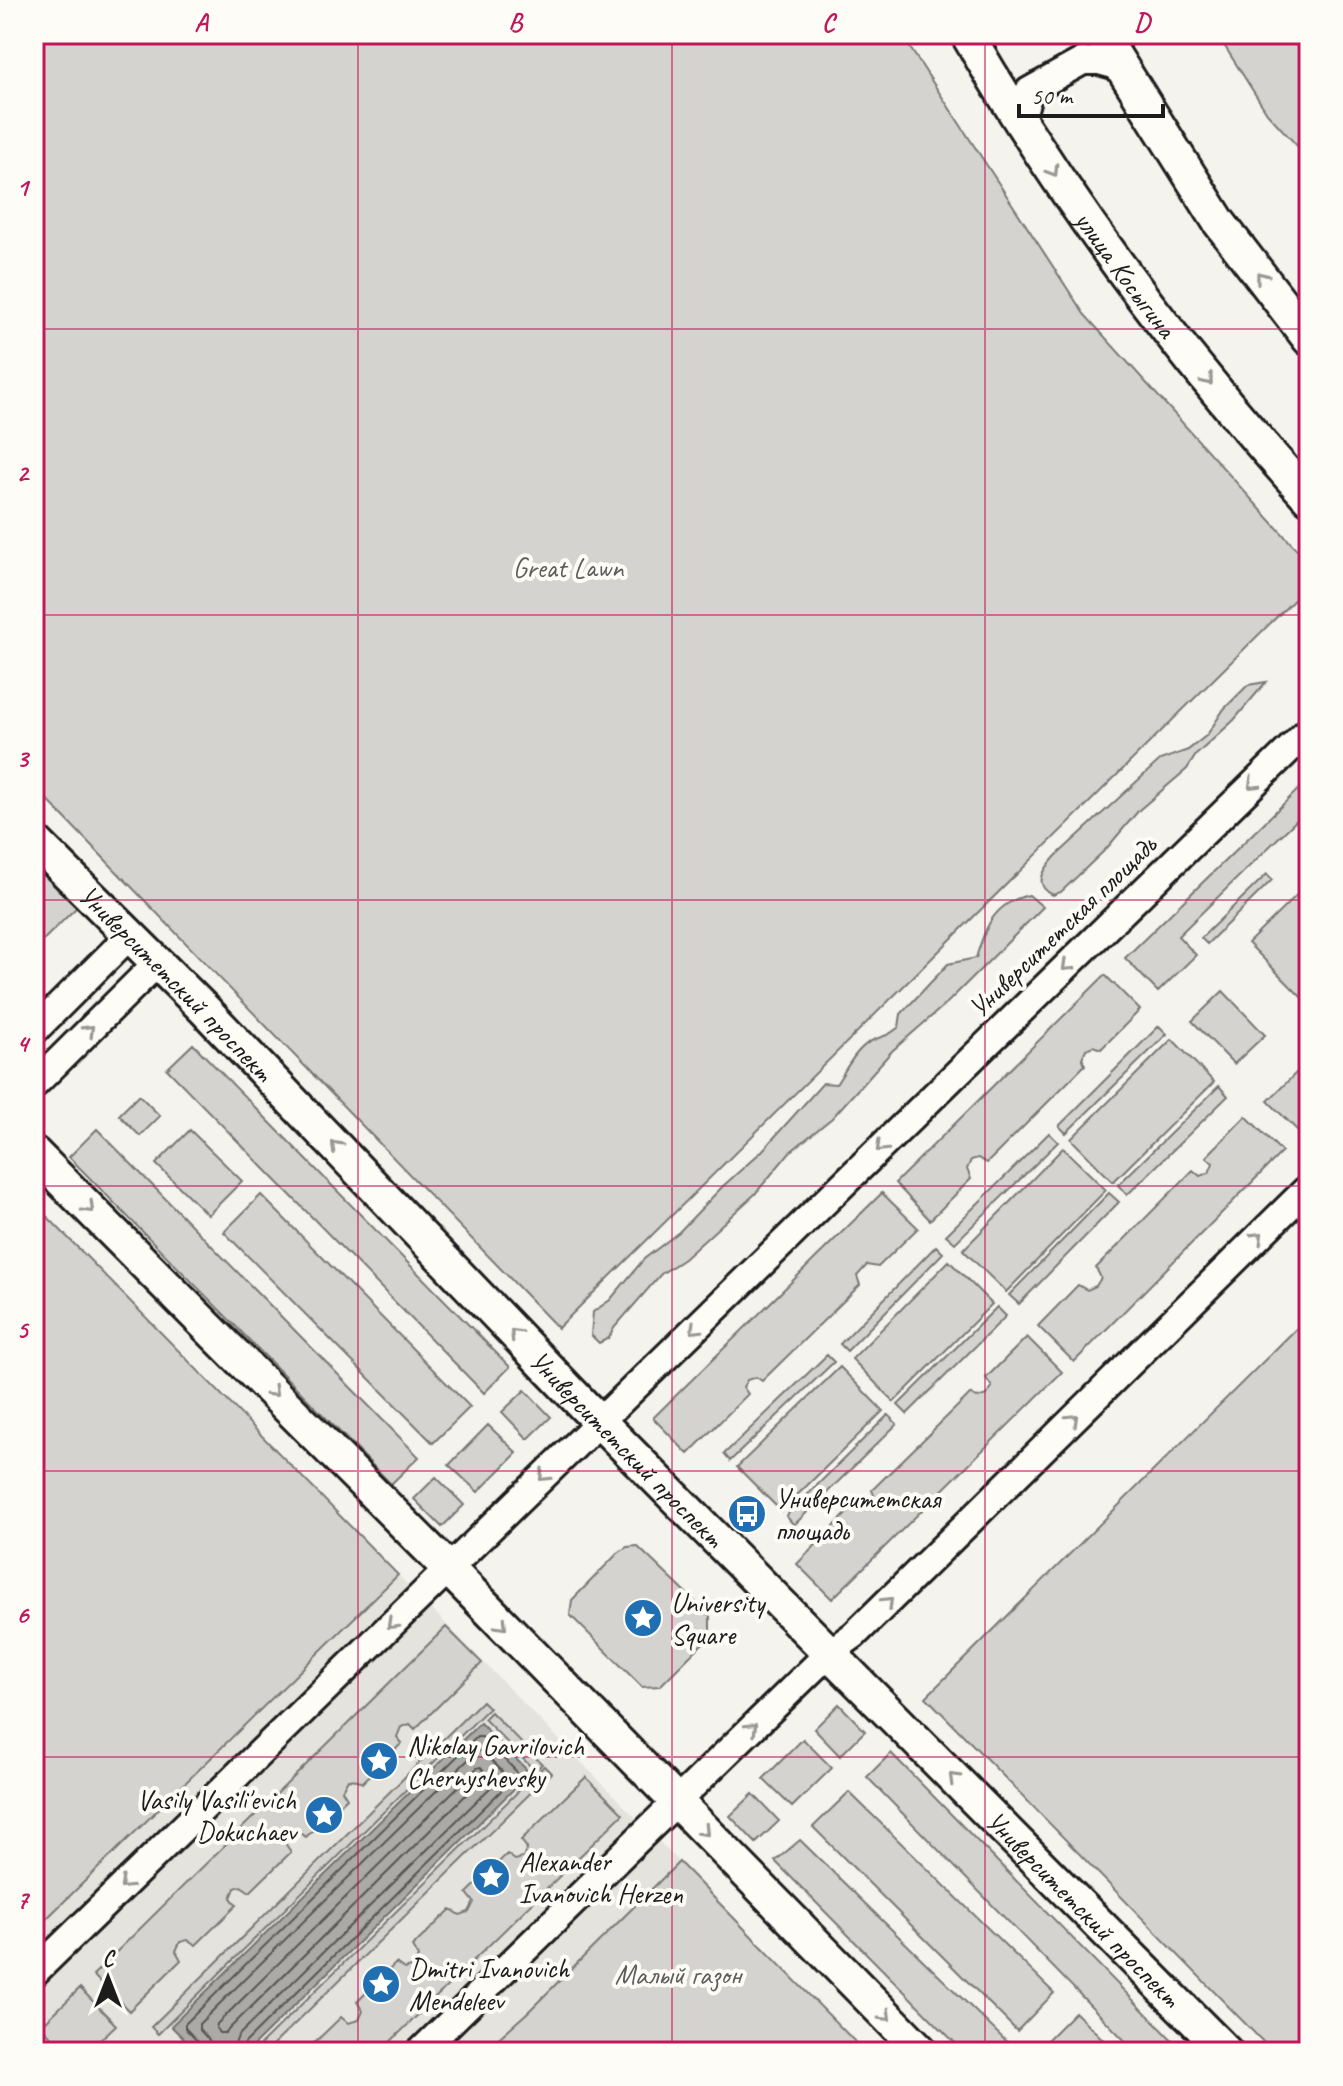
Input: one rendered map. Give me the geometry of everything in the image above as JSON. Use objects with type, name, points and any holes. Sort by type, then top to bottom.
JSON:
[{"type":"main road","name":"улица Косыгина","points":[[967,34],[1067,193],[1163,323],[1263,447],[1309,498]]},
{"type":"main road","points":[[1101,34],[1219,222],[1309,339]]},
{"type":"main road","name":"Университетский проспект","points":[[34,840],[157,963],[600,1422],[1226,2052]]},
{"type":"main road","points":[[34,1153],[922,2052]]},
{"type":"street","points":[[988,69],[1021,80],[1041,77],[1077,57],[1087,34]]},
{"type":"street","points":[[1021,120],[1029,91],[1083,61],[1099,61],[1121,67]]},
{"type":"street","name":"Университетская площадь","points":[[34,1973],[1309,730]]},
{"type":"street","points":[[34,1031],[129,936]]},
{"type":"street","points":[[34,1085],[157,963]]},
{"type":"street","points":[[420,2052],[829,1653],[854,1635],[1309,1187]]},
{"type":"shaded area","points":[[34,1203],[398,1575],[865,2052],[34,2052]]},
{"type":"green space","name":"Great Lawn","points":[[34,34],[901,34],[1084,314],[1309,563],[1309,585],[558,1328],[34,786]]},
{"type":"green space","points":[[1217,34],[1309,34],[1309,159],[1267,113]]},
{"type":"green space","points":[[1266,682],[1234,720],[1196,755],[1187,769],[1139,810],[1107,848],[1061,892],[1053,895],[1043,887],[1042,877],[1056,856],[1160,760],[1188,750],[1207,735],[1224,709],[1248,685]]},
{"type":"green space","points":[[1309,779],[1309,808],[1178,936],[1196,955],[1158,992],[1125,958]]},
{"type":"green space","points":[[34,861],[78,906],[34,949]]},
{"type":"green space","points":[[1267,874],[1272,880],[1207,944],[1201,938]]},
{"type":"green space","points":[[1309,883],[1309,1005],[1248,943]]},
{"type":"green space","points":[[1029,895],[1043,907],[949,1001],[892,1051],[832,1118],[789,1153],[755,1194],[684,1259],[661,1274],[614,1328],[609,1338],[599,1343],[591,1335],[593,1312],[610,1300],[644,1259],[679,1232],[762,1151],[823,1083],[836,1084],[863,1046],[899,1027],[901,1014],[948,964],[976,958],[987,927],[999,910]]},
{"type":"green space","points":[[1105,975],[1140,1010],[1101,1049],[1093,1046],[1086,1049],[1082,1058],[1085,1065],[987,1163],[978,1158],[971,1160],[967,1169],[971,1179],[930,1220],[895,1183]]},
{"type":"green space","points":[[1223,991],[1265,1035],[1234,1064],[1192,1021]]},
{"type":"green space","points":[[1159,1026],[1167,1034],[1066,1133],[1059,1126]]},
{"type":"green space","points":[[1172,1039],[1214,1082],[1113,1182],[1071,1139]]},
{"type":"green space","points":[[193,1044],[510,1367],[484,1393],[167,1069]]},
{"type":"green space","points":[[1304,1065],[1309,1070],[1309,1126],[1301,1134],[1268,1101]]},
{"type":"green space","points":[[1219,1086],[1228,1096],[1127,1195],[1118,1185]]},
{"type":"green space","points":[[139,1095],[160,1116],[140,1136],[119,1115]]},
{"type":"green space","points":[[1246,1116],[1282,1152],[1074,1362],[1038,1326],[1078,1285],[1087,1290],[1096,1286],[1101,1278],[1096,1268],[1193,1170],[1200,1176],[1209,1173],[1213,1163],[1206,1157]]},
{"type":"green space","points":[[97,1129],[419,1457],[391,1484],[69,1157]]},
{"type":"green space","points":[[190,1130],[242,1181],[208,1215],[156,1164]]},
{"type":"green space","points":[[1049,1133],[1058,1142],[955,1243],[946,1235]]},
{"type":"green space","points":[[1063,1148],[1106,1190],[1006,1292],[963,1250]]},
{"type":"green space","points":[[882,1193],[918,1228],[878,1267],[867,1265],[857,1276],[860,1285],[762,1381],[756,1377],[747,1380],[743,1387],[748,1394],[688,1454],[653,1418]]},
{"type":"green space","points":[[1109,1193],[1119,1202],[1019,1304],[1009,1295]]},
{"type":"green space","points":[[261,1195],[470,1407],[433,1443],[224,1232]]},
{"type":"green space","points":[[34,1203],[398,1575],[40,1925],[34,1919]]},
{"type":"green space","points":[[936,1246],[943,1253],[847,1351],[840,1344]]},
{"type":"green space","points":[[949,1261],[992,1304],[894,1402],[852,1359]]},
{"type":"green space","points":[[997,1307],[1006,1316],[907,1414],[898,1405]]},
{"type":"green space","points":[[1309,1316],[1309,2052],[1273,2052],[926,1697]]},
{"type":"green space","points":[[1027,1337],[1062,1372],[832,1599],[797,1564],[854,1506],[863,1510],[872,1507],[876,1500],[872,1490],[970,1394],[977,1398],[987,1395],[992,1387],[986,1378]]},
{"type":"green space","points":[[827,1355],[834,1362],[730,1461],[724,1454]]},
{"type":"green space","points":[[840,1367],[883,1411],[781,1511],[737,1467]]},
{"type":"green space","points":[[525,1390],[551,1417],[528,1439],[502,1412]]},
{"type":"green space","points":[[888,1415],[897,1424],[794,1525],[786,1516]]},
{"type":"green space","points":[[488,1425],[517,1453],[478,1492],[449,1465]]},
{"type":"green space","points":[[436,1477],[464,1505],[442,1527],[414,1499]]},
{"type":"green space","points":[[637,1546],[710,1616],[710,1636],[660,1686],[642,1687],[570,1615],[572,1600],[618,1553],[627,1547]]},
{"type":"green space","points":[[446,1627],[482,1663],[415,1729],[410,1724],[401,1727],[397,1737],[402,1743],[362,1783],[348,1779],[342,1790],[347,1798],[306,1837],[298,1832],[288,1836],[285,1843],[291,1852],[250,1892],[241,1886],[235,1888],[231,1898],[237,1905],[196,1945],[188,1940],[180,1942],[176,1951],[181,1960],[129,2011],[93,1975]]},
{"type":"green space","points":[[482,1701],[489,1708],[158,2034],[151,2027]]},
{"type":"green space","points":[[839,1704],[865,1731],[840,1756],[814,1729]]},
{"type":"green space","points":[[491,1712],[542,1764],[535,1771],[484,1719]]},
{"type":"green space","points":[[803,1739],[832,1768],[792,1807],[763,1779]]},
{"type":"green space","points":[[891,1753],[1184,2052],[1136,2052],[867,1777]]},
{"type":"green space","points":[[544,1766],[551,1773],[266,2052],[253,2052]]},
{"type":"green space","points":[[586,1777],[623,1814],[380,2052],[305,2052],[341,2017],[348,2023],[359,2020],[363,2011],[357,2002],[396,1963],[404,1969],[414,1966],[418,1957],[412,1947],[451,1909],[460,1915],[469,1912],[474,1902],[467,1893],[507,1854],[515,1860],[523,1858],[527,1848],[521,1840]]},
{"type":"green space","points":[[849,1792],[1054,1993],[1017,2031],[813,1827]]},
{"type":"green space","points":[[753,1794],[779,1821],[756,1843],[730,1816]]},
{"type":"green space","points":[[800,1840],[1017,2052],[964,2052],[775,1861]]},
{"type":"green space","name":"Малый газон","points":[[679,1862],[865,2052],[483,2052],[528,2012]]},
{"type":"green space","points":[[80,1988],[116,2025],[87,2052],[66,2052],[41,2026]]},
{"type":"green space","points":[[1075,2012],[1116,2052],[1036,2051]]},
{"type":"water","points":[[480,1723],[530,1773],[247,2052],[197,2052],[171,2026]]},
{"type":"place","name":"Университетская площадь","points":[[747,1514]]},
{"type":"place","name":"University Square","points":[[643,1618]]},
{"type":"place","name":"Nikolay Gavrilovich Chernyshevsky","points":[[379,1761]]},
{"type":"place","name":"Vasily Vasili'evich Dokuchaev","points":[[324,1815]]},
{"type":"place","name":"Alexander Ivanovich Herzen","points":[[491,1877]]},
{"type":"place","name":"Dmitri Ivanovich Mendeleev","points":[[381,1984]]}]
